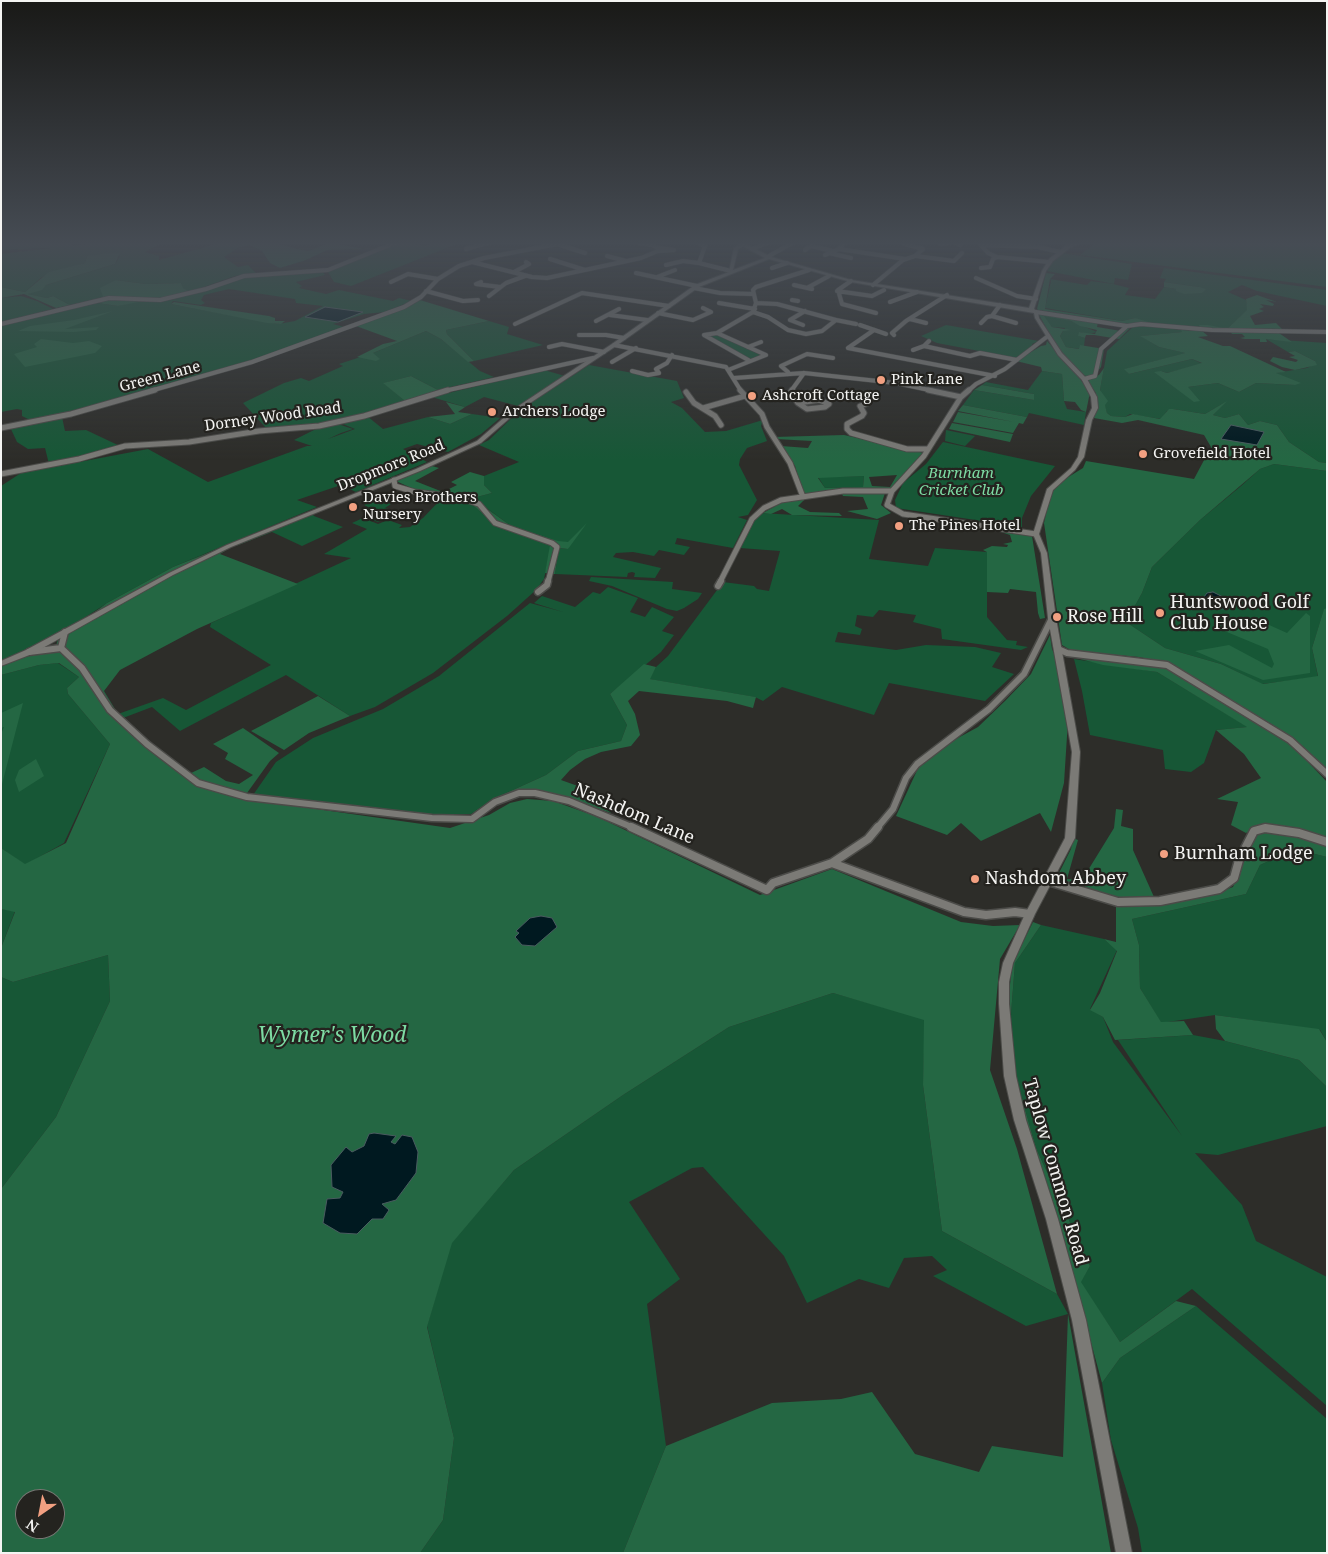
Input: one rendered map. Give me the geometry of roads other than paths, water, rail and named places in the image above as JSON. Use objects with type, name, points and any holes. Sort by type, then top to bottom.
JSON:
[{"type":"street","points":[[1,324],[40,315]]},
{"type":"street","name":"Green Lane","points":[[1,428],[71,414],[252,362],[381,315]]},
{"type":"street","points":[[515,324],[535,315]]},
{"type":"street","points":[[596,321],[610,315],[647,320]]},
{"type":"street","name":"Dropmore Road","points":[[1,664],[29,652],[171,574],[229,546],[386,483],[394,483],[480,442],[516,410],[604,352],[656,315]]},
{"type":"street","points":[[666,315],[693,320],[705,315]]},
{"type":"street","points":[[747,315],[717,333],[704,335],[750,361]]},
{"type":"street","points":[[765,315],[779,326],[806,334],[822,331],[836,320]]},
{"type":"street","points":[[800,315],[790,321],[803,325]]},
{"type":"street","points":[[820,315],[858,324],[886,334]]},
{"type":"street","points":[[894,335],[892,333],[917,315]]},
{"type":"street","points":[[1036,315],[1060,354],[1084,379],[1094,397],[1094,408],[1089,420],[1084,447],[1073,469],[1050,489],[1036,534],[903,514],[887,505],[892,491],[928,450],[949,412],[963,395],[976,384],[995,376],[1048,336]]},
{"type":"street","points":[[1056,315],[1127,326],[1141,324],[1212,330],[1327,332]]},
{"type":"street","points":[[981,323],[987,317],[992,316],[1016,323]]},
{"type":"street","points":[[910,319],[926,322]]},
{"type":"street","points":[[1084,379],[1095,376],[1101,349],[1127,326]]},
{"type":"street","points":[[874,330],[848,348],[995,376]]},
{"type":"street","points":[[614,345],[672,355],[727,369],[766,355],[717,333]]},
{"type":"street","points":[[806,334],[807,340]]},
{"type":"street","points":[[579,335],[606,335],[624,338]]},
{"type":"street","points":[[913,350],[924,346],[929,341]]},
{"type":"street","points":[[748,346],[762,342]]},
{"type":"street","points":[[549,346],[562,344],[604,352]]},
{"type":"street","points":[[924,346],[970,356],[980,353],[1017,360]]},
{"type":"street","points":[[612,362],[636,348]]},
{"type":"street","points":[[789,373],[782,370],[781,366],[807,354],[833,358]]},
{"type":"street","points":[[658,373],[656,369],[667,362],[672,355]]},
{"type":"street","name":"Dorney Wood Road","points":[[1,474],[79,459],[125,446],[189,442],[260,431],[319,426],[370,414],[454,388],[593,358]]},
{"type":"street","points":[[574,363],[582,366]]},
{"type":"street","points":[[727,369],[745,396],[762,414],[767,428],[790,463],[803,497]]},
{"type":"street","points":[[632,371],[648,375],[666,371]]},
{"type":"street","points":[[734,378],[804,373],[896,383],[963,395]]},
{"type":"street","points":[[798,403],[819,400],[829,404],[812,409],[803,408],[798,403],[790,393],[804,373]]},
{"type":"street","points":[[686,392],[694,403],[716,416],[721,425]]},
{"type":"street","points":[[703,408],[745,396]]},
{"type":"street","points":[[866,404],[860,406],[864,413],[862,416],[847,424],[847,429],[851,433],[888,444],[928,450]]},
{"type":"street","points":[[394,483],[414,492],[457,497],[479,504],[495,523],[552,543],[557,547],[546,585],[538,592]]},
{"type":"street","points":[[718,586],[752,519],[764,508],[781,500],[843,491],[892,491]]},
{"type":"street","name":"Taplow Common Road","points":[[1036,534],[1044,553],[1052,618],[1076,752],[1075,784],[1070,838],[1030,914],[1008,963],[1004,982],[1010,1076],[1020,1120],[1052,1219],[1079,1320],[1124,1553]]},
{"type":"street","points":[[832,863],[868,839],[893,810],[906,778],[917,764],[989,709],[1024,674],[1052,618]]},
{"type":"street","points":[[29,652],[61,648],[65,632]]},
{"type":"street","name":"Nashdom Lane","points":[[61,648],[82,668],[110,710],[147,744],[198,783],[248,798],[432,818],[472,819],[495,802],[519,793],[535,793],[569,801],[601,813],[767,890],[773,883],[832,863]]},
{"type":"street","points":[[1058,649],[1067,654],[1106,656],[1167,665],[1290,740],[1327,774]]},
{"type":"street","points":[[1048,881],[1118,902],[1160,901],[1219,889],[1234,878],[1239,860],[1254,831],[1264,828],[1299,833],[1327,842]]},
{"type":"street","points":[[832,863],[964,912],[986,915],[1015,912],[1030,914]]},
{"type":"water","points":[[310,315],[357,315],[338,322],[305,317]]},
{"type":"water","points":[[1231,425],[1264,432],[1257,445],[1221,439]]},
{"type":"water","points":[[1213,592],[1231,601],[1229,605],[1224,609],[1213,608],[1204,597],[1207,593]]},
{"type":"water","points":[[541,916],[552,918],[557,927],[535,946],[522,945],[515,937],[519,933],[516,931],[530,918]]},
{"type":"water","points":[[369,1134],[396,1136],[391,1142],[395,1144],[402,1135],[412,1137],[418,1152],[416,1173],[396,1200],[382,1204],[389,1210],[383,1219],[372,1219],[357,1234],[340,1233],[323,1223],[327,1199],[340,1198],[343,1192],[332,1187],[331,1165],[346,1147],[352,1152],[364,1146]]},
{"type":"place","name":"Pink Lane","points":[[881,380]]},
{"type":"place","name":"Ashcroft Cottage","points":[[752,396]]},
{"type":"place","name":"Archers Lodge","points":[[492,412]]},
{"type":"place","name":"Grovefield Hotel","points":[[1143,454]]},
{"type":"place","name":"Davies Brothers Nursery","points":[[353,507]]},
{"type":"place","name":"The Pines Hotel","points":[[899,526]]},
{"type":"place","name":"Huntswood Golf Club House","points":[[1160,613]]},
{"type":"place","name":"Rose Hill","points":[[1057,617]]},
{"type":"place","name":"Burnham Lodge","points":[[1164,854]]},
{"type":"place","name":"Nashdom Abbey","points":[[975,879]]},
{"type":"park label","name":"Burnham Cricket Club","points":[[961,482]]},
{"type":"park label","name":"Wymer's Wood","points":[[332,1036]]}]
